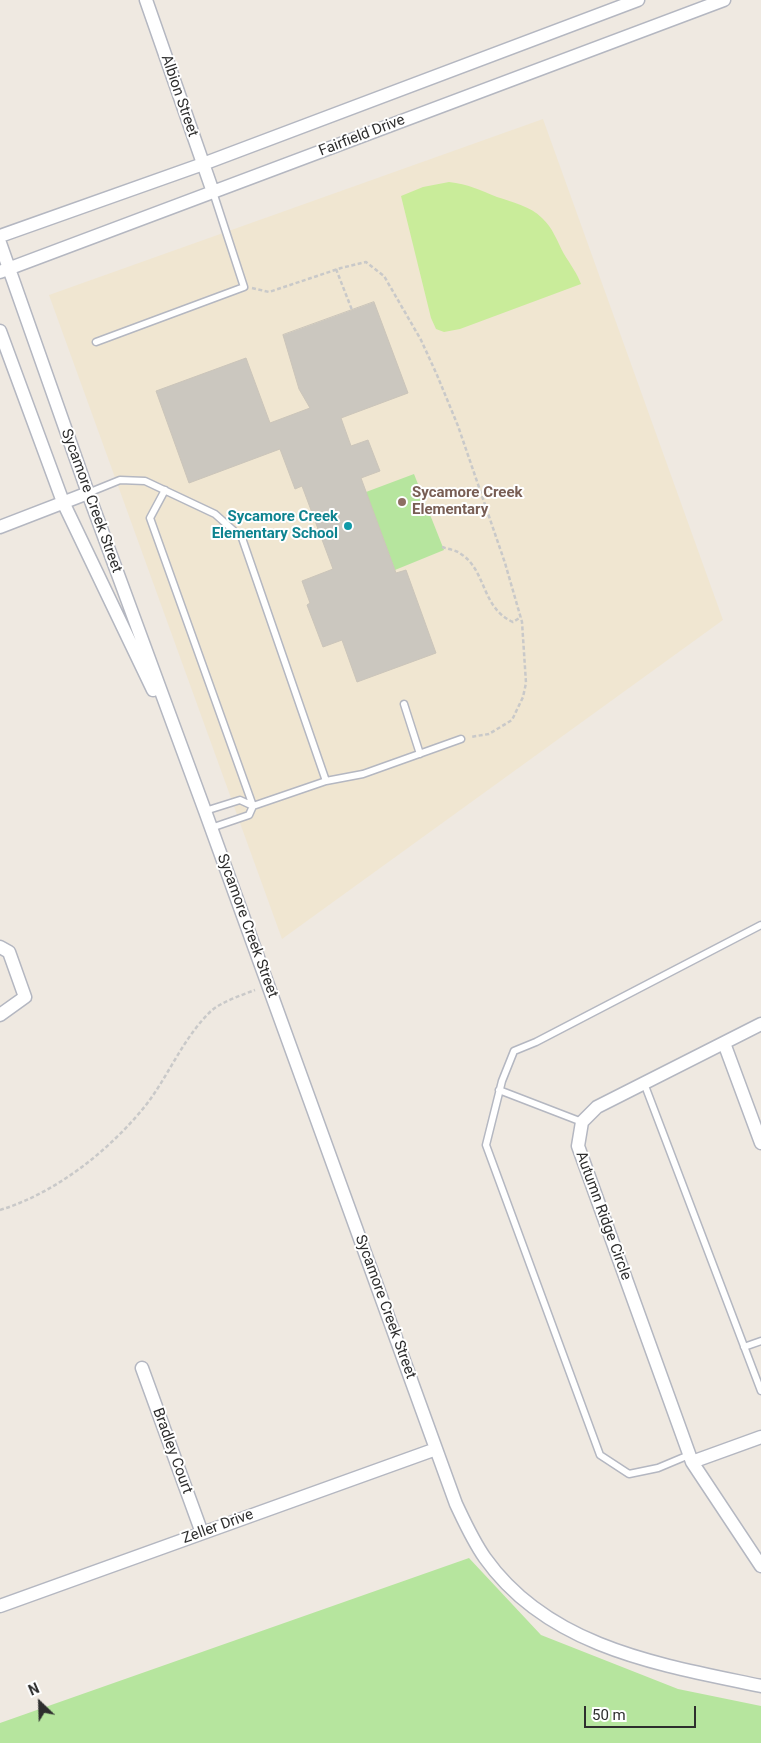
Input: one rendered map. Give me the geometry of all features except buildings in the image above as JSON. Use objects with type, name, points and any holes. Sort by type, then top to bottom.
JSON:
[{"type":"street","name":"Albion Street","points":[[146,0],[213,192]]},
{"type":"street","name":"Fairfield Drive","points":[[0,236],[203,164],[638,0]]},
{"type":"street","name":"Fairfield Drive","points":[[5,270],[724,0]]},
{"type":"street","name":"Sycamore Creek Street","points":[[0,243],[5,270],[186,759],[456,1504],[469,1532],[481,1552],[505,1582],[552,1621],[579,1636],[659,1665],[761,1686]]},
{"type":"street","name":"Sycamore Creek Street","points":[[0,331],[63,502],[186,759]]},
{"type":"street","points":[[0,528],[88,493]]},
{"type":"street","points":[[0,947],[9,952],[25,997],[0,1015]]},
{"type":"street","points":[[582,1122],[597,1107],[761,1024]]},
{"type":"street","points":[[724,1043],[761,1144]]},
{"type":"street","name":"Autumn Ridge Circle","points":[[582,1122],[578,1146],[691,1459],[761,1566]]},
{"type":"street","name":"Bradley Court","points":[[142,1368],[202,1533]]},
{"type":"street","points":[[691,1459],[761,1437]]},
{"type":"street","name":"Zeller Drive","points":[[0,1606],[436,1449]]},
{"type":"lane","points":[[96,342],[244,287],[213,192]]},
{"type":"lane","points":[[88,493],[120,480],[145,481],[215,514],[242,538],[326,781]]},
{"type":"lane","points":[[165,490],[150,518],[253,806],[249,815],[211,828]]},
{"type":"lane","points":[[404,704],[420,754]]},
{"type":"lane","points":[[205,811],[240,800],[253,806],[326,781],[363,774],[461,739]]},
{"type":"lane","points":[[691,1459],[629,1474],[600,1456],[486,1145],[499,1090],[514,1051],[536,1042],[761,924]]},
{"type":"lane","points":[[644,1083],[761,1392]]},
{"type":"lane","points":[[499,1090],[582,1122]]},
{"type":"lane","points":[[744,1347],[761,1341]]},
{"type":"path","points":[[244,287],[269,292],[336,269],[366,262],[384,276],[438,375],[458,426],[505,563],[521,617],[526,683],[523,697],[512,720],[489,734],[461,739]]},
{"type":"path","points":[[336,269],[352,310]]},
{"type":"path","points":[[442,547],[462,554],[470,562],[490,602],[504,618],[513,622],[521,617]]},
{"type":"path","points":[[0,1210],[34,1197],[85,1165],[120,1134],[146,1104],[194,1031],[212,1010],[240,995],[268,985]]},
{"type":"shaded area","name":"Sycamore Creek Elementary","points":[[543,119],[723,620],[282,939],[49,295]]},
{"type":"green space","points":[[449,182],[474,188],[532,210],[552,230],[581,284],[460,329],[444,332],[436,329],[431,318],[401,196],[423,187]]},
{"type":"green space","points":[[414,474],[444,550],[395,570],[366,492]]},
{"type":"green space","points":[[469,1558],[541,1635],[678,1689],[761,1706],[761,1743],[0,1743],[0,1723]]},
{"type":"place","name":"Sycamore Creek Elementary","points":[[402,502]]},
{"type":"place","name":"Sycamore Creek Elementary School","points":[[348,526]]}]
